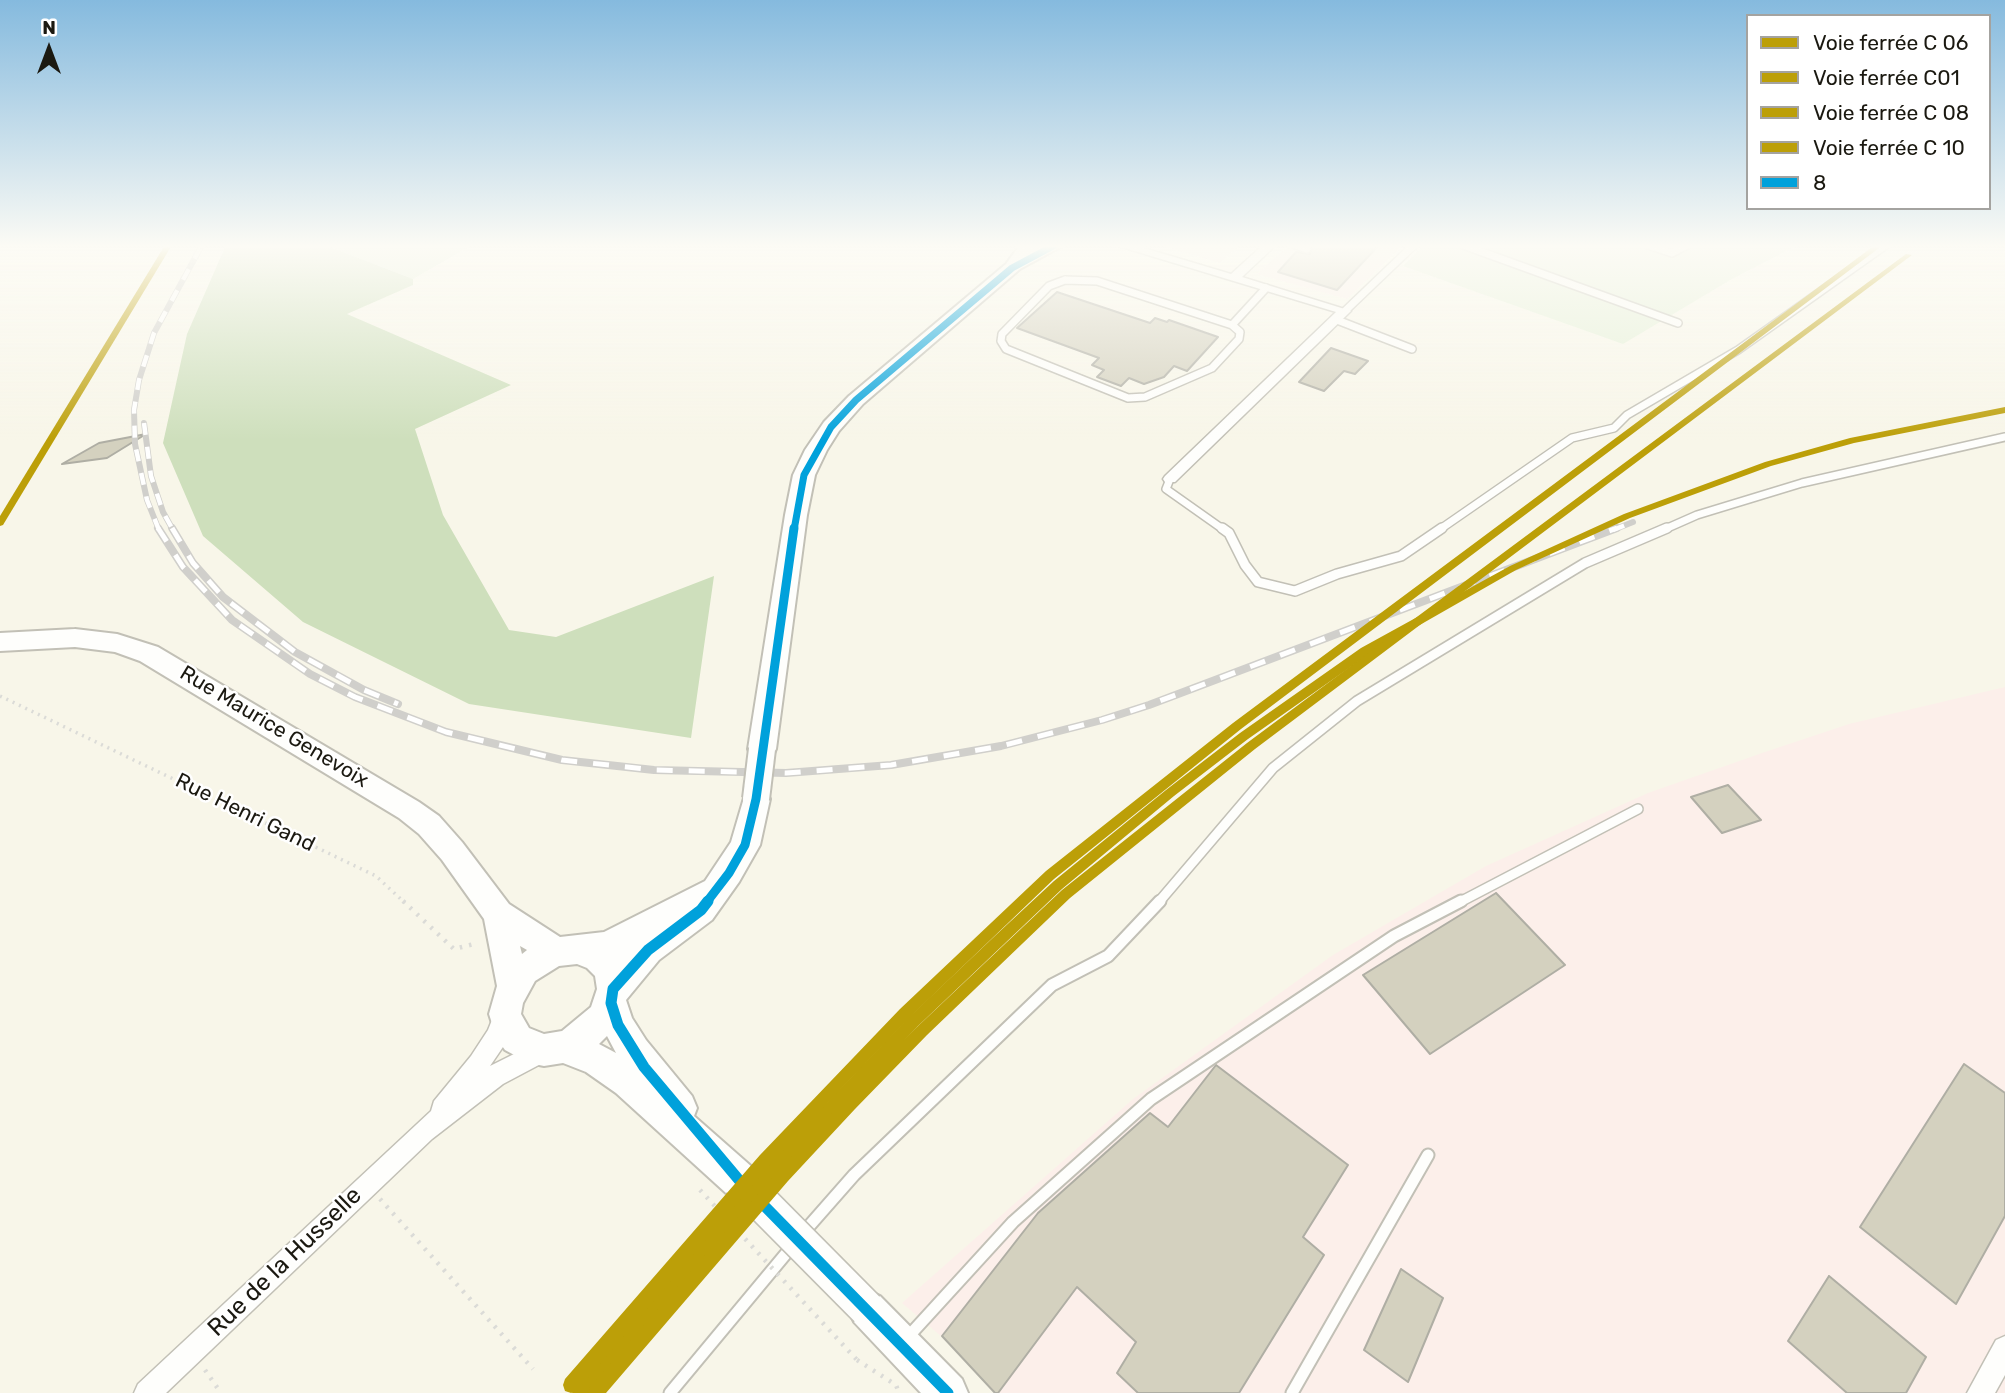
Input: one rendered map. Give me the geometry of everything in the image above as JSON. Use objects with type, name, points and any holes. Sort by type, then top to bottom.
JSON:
[{"type":"main road","points":[[554,1048],[593,1030],[612,996],[648,950],[701,910],[739,859],[751,827],[756,799],[804,475],[831,427],[856,400],[962,310]]},
{"type":"main road","name":"Rue Maurice Genevoix","points":[[0,642],[75,638],[117,643],[149,654],[409,810],[429,825],[452,851],[498,914]]},
{"type":"main road","points":[[498,914],[509,1000],[509,1028],[517,1039],[529,1047],[554,1048],[596,1059],[628,1081],[739,1180],[948,1393]]},
{"type":"main road","points":[[509,1000],[524,971],[539,960],[569,952],[598,957],[609,970],[618,1025],[644,1067],[739,1180]]},
{"type":"street","points":[[1170,479],[1341,316],[1325,310]]},
{"type":"street","points":[[498,914],[569,952],[608,946],[715,891]]},
{"type":"street","name":"Rue de la Husselle","points":[[424,1131],[479,1064],[497,1036],[509,1000]]},
{"type":"street","name":"Rue de la Husselle","points":[[147,1393],[424,1131],[495,1076],[554,1048]]},
{"type":"street","points":[[1980,1393],[2005,1349]]},
{"type":"lane","points":[[1025,310],[1002,334],[1000,341],[1006,349],[1128,398],[1144,397],[1212,368],[1239,339],[1240,332],[1232,324],[1188,310]]},
{"type":"lane","points":[[1232,324],[1245,310]]},
{"type":"lane","points":[[1347,310],[1341,316],[1412,349]]},
{"type":"lane","points":[[1642,310],[1678,323]]},
{"type":"lane","points":[[1170,479],[1166,489],[1229,533],[1245,565],[1258,582],[1295,591],[1337,574],[1401,556],[1572,438],[1614,428],[1627,415],[1738,351],[1795,310]]},
{"type":"lane","points":[[670,1393],[744,1301],[854,1175],[1052,985],[1108,956],[1164,897],[1273,768],[1357,701],[1585,563],[1697,515],[1802,483],[2005,437]]},
{"type":"lane","points":[[901,1344],[1013,1222],[1151,1099],[1394,936],[1638,809]]},
{"type":"lane","points":[[1293,1393],[1427,1155]]},
{"type":"path","name":"Rue Henri Gand","points":[[0,696],[376,876],[454,949],[474,944]]},
{"type":"path","points":[[368,1184],[533,1369]]},
{"type":"path","points":[[700,1190],[857,1360],[895,1385],[899,1393]]},
{"type":"path","points":[[192,1352],[221,1393]]},
{"type":"shaded area","points":[[2005,687],[2005,1393],[995,1393],[942,1337],[902,1303],[1133,1099],[1333,955],[1486,866],[1648,793],[1765,752],[1849,724]]},
{"type":"green space","points":[[198,310],[356,310],[347,314],[511,385],[415,429],[443,515],[509,630],[556,637],[714,576],[691,738],[469,704],[303,622],[203,536],[163,443],[187,334]]},
{"type":"green space","points":[[1527,310],[1680,310],[1623,344]]},
{"type":"building","points":[[1037,310],[1111,310],[1150,323],[1155,318],[1167,322],[1169,320],[1218,337],[1187,371],[1174,366],[1164,377],[1144,384],[1129,378],[1121,386],[1097,377],[1104,370],[1092,365],[1099,358],[1017,328]]},
{"type":"building","points":[[1331,348],[1368,361],[1355,374],[1344,371],[1324,391],[1299,382]]},
{"type":"building","points":[[146,434],[107,458],[62,464],[99,443]]},
{"type":"building","points":[[1728,785],[1761,820],[1722,833],[1691,797]]},
{"type":"building","points":[[1496,893],[1565,965],[1430,1054],[1363,975]]},
{"type":"building","points":[[1964,1064],[2005,1093],[2005,1216],[1956,1304],[1860,1227]]},
{"type":"building","points":[[1216,1065],[1348,1165],[1303,1237],[1324,1255],[1239,1393],[1138,1393],[1117,1373],[1136,1342],[1077,1287],[998,1393],[995,1393],[942,1336],[1038,1213],[1150,1113],[1168,1127]]},
{"type":"building","points":[[1401,1269],[1443,1298],[1408,1382],[1364,1350]]},
{"type":"building","points":[[1829,1276],[1926,1357],[1906,1393],[1847,1393],[1788,1341]]},
{"type":"railway","points":[[159,529],[147,500],[135,444],[134,410],[139,380],[154,333],[167,310]]},
{"type":"railway","points":[[144,423],[151,476],[163,512],[173,530]]},
{"type":"railway","points":[[1613,530],[1633,522]]},
{"type":"railway","points":[[172,528],[193,563],[223,597],[295,652],[364,690],[398,704]]},
{"type":"railway","points":[[159,529],[183,567],[232,620],[310,674],[355,697],[446,732],[562,760],[654,770],[786,773],[891,765],[1001,746],[1102,720],[1149,705],[1617,528]]},
{"type":"transit line","points":[[0,523],[129,310]]},
{"type":"transit line","name":"8","points":[[948,1393],[739,1180],[644,1067],[618,1025],[611,1003],[613,989],[648,950],[701,910],[729,873],[745,845],[756,799],[796,515],[804,475],[816,450],[831,427],[856,400],[962,310]]},
{"type":"transit line","points":[[571,1385],[765,1160],[832,1088],[905,1013],[1050,875],[1237,726],[1793,310]]},
{"type":"transit line","points":[[580,1393],[774,1168],[913,1022],[1002,937],[1058,885],[1170,793],[1244,736],[1365,651],[1513,568],[1627,516],[1768,464],[1853,440],[2005,410]]},
{"type":"rail line","name":"C01","points":[[596,1393],[783,1176],[850,1104],[922,1031],[1066,894],[1251,746],[1834,310]]}]
